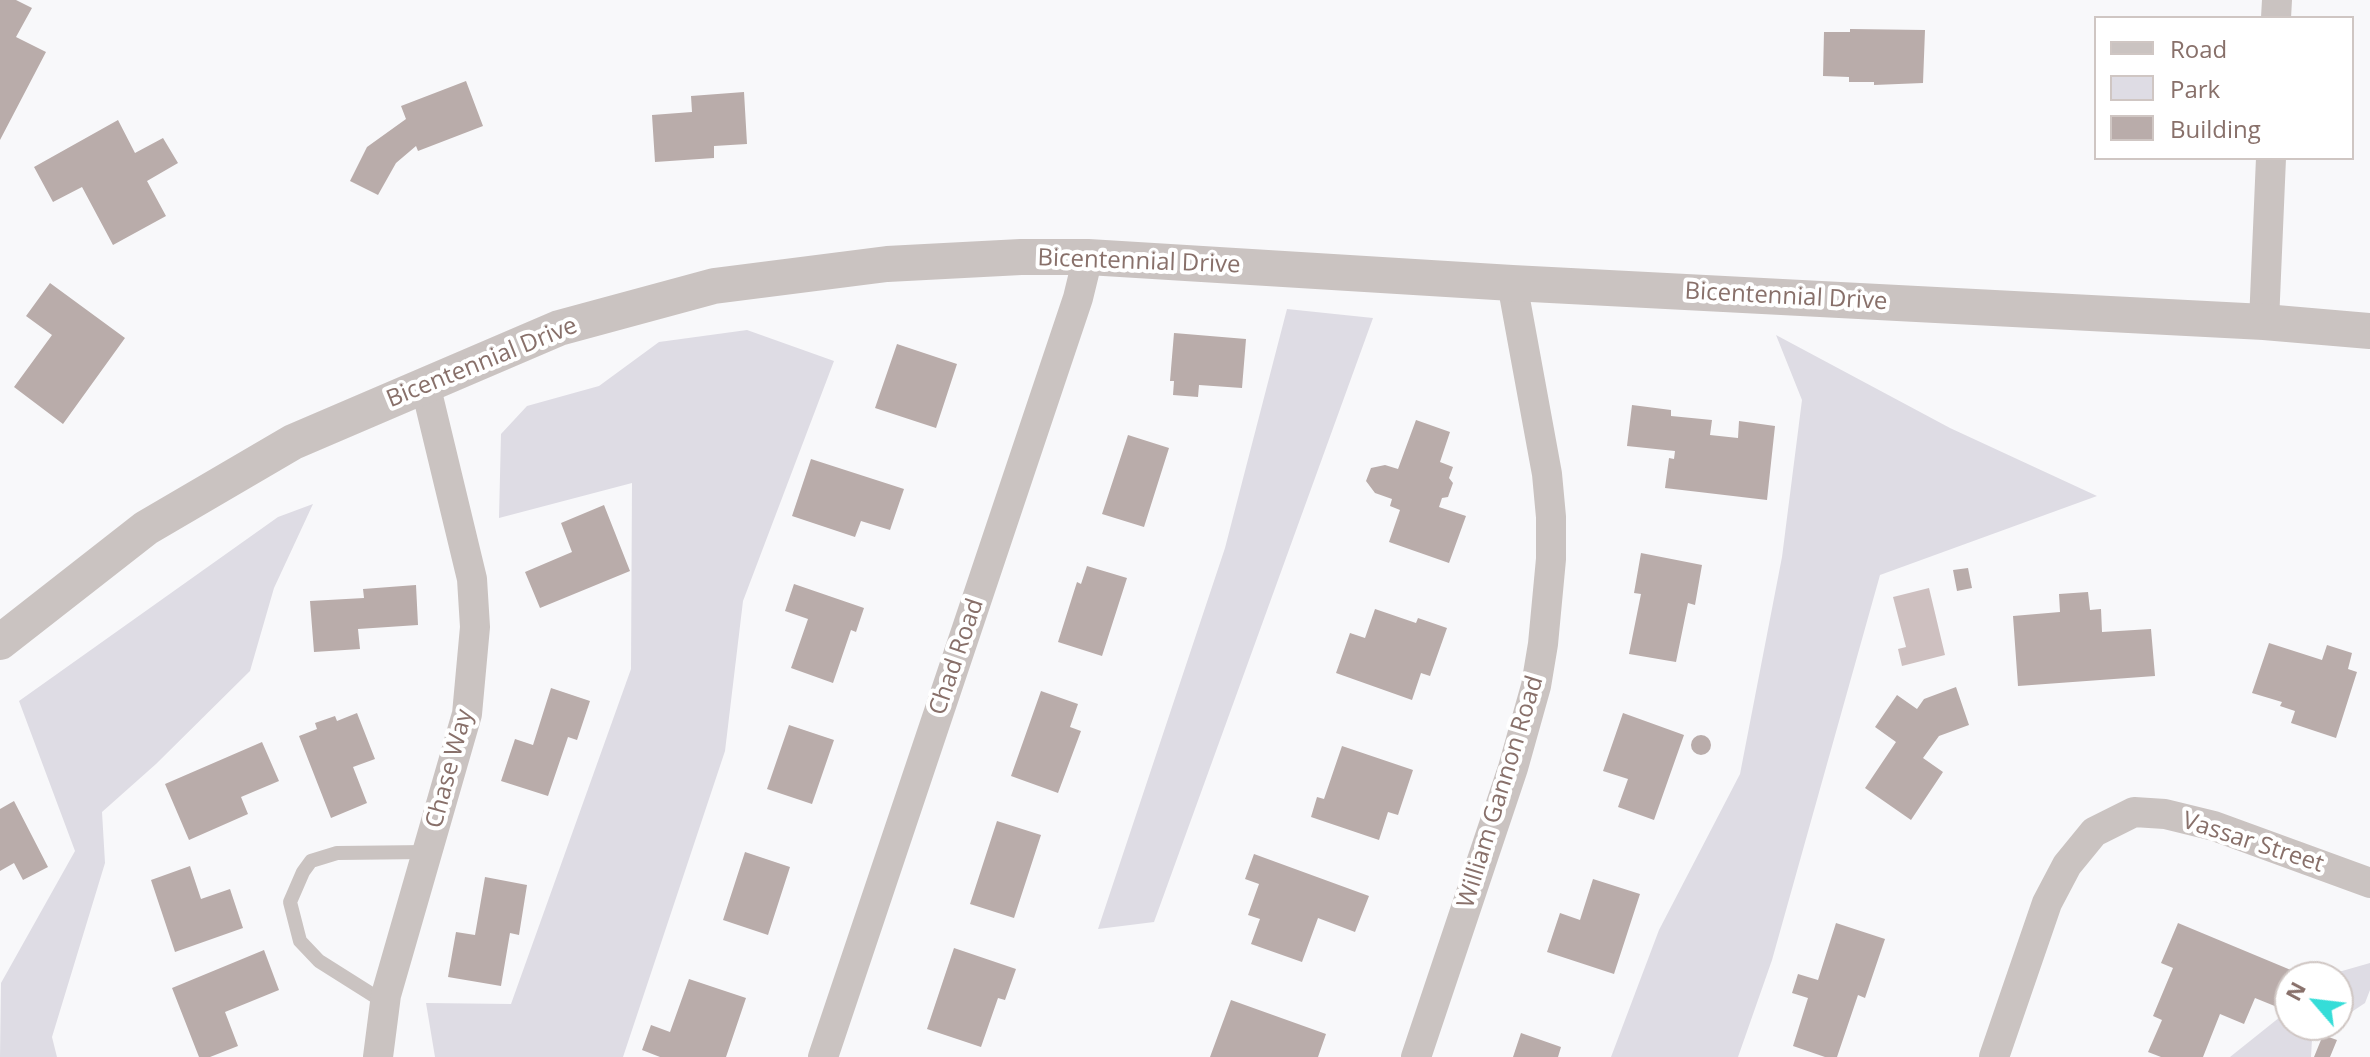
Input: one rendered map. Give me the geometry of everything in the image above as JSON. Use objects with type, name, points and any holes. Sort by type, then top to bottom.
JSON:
[{"type":"street","points":[[2264,322],[2271,160]]},
{"type":"street","name":"Bicentennial Drive","points":[[0,642],[146,528],[293,442],[559,328],[714,286],[887,264],[1088,257],[1512,283],[2264,322],[2370,331]]},
{"type":"street","name":"Chad Road","points":[[823,1057],[1078,298],[1088,257]]},
{"type":"street","name":"William Gannon Road","points":[[1416,1057],[1513,768],[1536,686],[1543,644],[1551,559],[1551,517],[1547,474],[1512,283]]},
{"type":"street","name":"Chase Way","points":[[378,1057],[384,1002],[467,714],[475,627],[472,579],[425,384]]},
{"type":"street","name":"Vassar Street","points":[[1994,1057],[2047,903],[2067,865],[2094,832],[2134,812],[2165,814],[2214,826],[2370,883]]},
{"type":"lane","points":[[384,1002],[319,961],[300,941],[290,902],[311,861],[337,853],[427,852]]},
{"type":"green space","points":[[1287,309],[1373,318],[1154,922],[1098,929],[1225,548]]},
{"type":"green space","points":[[747,330],[834,361],[743,601],[725,751],[623,1057],[435,1057],[426,1003],[511,1004],[631,669],[632,483],[499,518],[501,434],[527,406],[599,386],[659,342]]},
{"type":"green space","points":[[1776,335],[1950,428],[2097,496],[1880,575],[1772,960],[1738,1057],[1611,1057],[1659,930],[1740,774],[1782,557],[1802,400]]},
{"type":"green space","points":[[313,504],[274,588],[250,671],[156,764],[102,812],[105,863],[52,1037],[57,1057],[0,1057],[1,983],[75,851],[19,701],[278,517]]},
{"type":"green space","points":[[2370,963],[2370,990],[2365,1003],[2354,1010],[2354,968]]},
{"type":"green space","points":[[2274,1022],[2274,1041],[2312,1041],[2311,1057],[2230,1057]]},
{"type":"shaded area","points":[[1929,588],[1945,655],[1902,666],[1898,649],[1906,647],[1893,597]]},
{"type":"building","points":[[0,0],[16,0],[32,8],[16,37],[46,52],[0,140]]},
{"type":"building","points":[[1850,29],[1925,30],[1923,83],[1874,85],[1874,82],[1849,82],[1849,77],[1823,76],[1824,32],[1850,32]]},
{"type":"building","points":[[466,81],[483,126],[418,151],[416,146],[396,163],[378,195],[350,181],[367,147],[406,119],[401,106]]},
{"type":"building","points":[[744,92],[747,144],[714,146],[714,158],[655,162],[652,115],[692,112],[691,96]]},
{"type":"building","points":[[118,120],[135,153],[163,138],[178,163],[147,181],[166,216],[113,245],[82,187],[53,202],[34,167]]},
{"type":"building","points":[[50,283],[125,338],[63,424],[14,387],[52,335],[26,316]]},
{"type":"building","points":[[1174,333],[1246,339],[1242,388],[1199,385],[1198,397],[1173,395],[1174,381],[1170,381]]},
{"type":"building","points":[[897,344],[957,364],[936,428],[875,408]]},
{"type":"building","points":[[1632,405],[1671,410],[1671,416],[1712,420],[1710,435],[1738,438],[1739,421],[1775,426],[1767,500],[1665,488],[1669,458],[1674,459],[1675,451],[1627,446]]},
{"type":"building","points":[[1416,420],[1450,432],[1440,462],[1453,467],[1449,478],[1453,483],[1448,497],[1442,498],[1439,507],[1466,516],[1449,563],[1389,542],[1400,510],[1390,506],[1392,499],[1375,493],[1366,481],[1371,468],[1385,465],[1398,469]]},
{"type":"building","points":[[1128,435],[1169,448],[1144,527],[1102,514]]},
{"type":"building","points":[[811,459],[904,489],[890,530],[861,521],[855,537],[792,516]]},
{"type":"building","points":[[604,505],[630,571],[540,608],[525,572],[572,552],[561,523]]},
{"type":"building","points":[[1641,553],[1702,565],[1695,605],[1688,603],[1676,662],[1629,654],[1641,594],[1634,593]]},
{"type":"building","points":[[1087,566],[1127,578],[1102,656],[1058,642],[1077,582],[1081,584]]},
{"type":"building","points":[[1968,568],[1972,588],[1957,591],[1953,570]]},
{"type":"building","points":[[794,584],[864,608],[856,632],[851,630],[833,683],[791,668],[808,619],[785,611]]},
{"type":"building","points":[[416,585],[418,625],[358,629],[360,649],[314,652],[310,601],[364,598],[363,589]]},
{"type":"building","points":[[2088,592],[2090,610],[2101,609],[2102,632],[2151,629],[2155,676],[2018,686],[2013,616],[2060,612],[2059,594]]},
{"type":"building","points":[[1375,609],[1416,623],[1418,618],[1447,628],[1430,676],[1421,673],[1412,700],[1336,673],[1350,633],[1365,638]]},
{"type":"building","points":[[2269,643],[2322,660],[2327,645],[2352,653],[2348,669],[2357,672],[2336,738],[2291,723],[2295,711],[2280,706],[2282,702],[2252,693]]},
{"type":"building","points":[[1956,687],[1969,725],[1939,736],[1923,758],[1943,772],[1911,820],[1865,788],[1896,742],[1875,727],[1897,695],[1917,709],[1924,699]]},
{"type":"building","points":[[551,688],[590,701],[577,740],[568,737],[548,796],[501,781],[515,739],[533,745]]},
{"type":"building","points":[[1041,691],[1078,704],[1070,727],[1081,731],[1058,793],[1011,776]]},
{"type":"building","points":[[357,713],[375,759],[353,767],[367,803],[331,818],[299,736],[317,729],[315,723],[335,716],[337,721]]},
{"type":"building","points":[[1623,713],[1684,735],[1654,820],[1618,807],[1628,779],[1603,771]]},
{"type":"building","points":[[789,725],[834,740],[812,804],[767,789]]},
{"type":"building","points":[[1697,735],[1705,735],[1711,745],[1705,755],[1697,755],[1691,749],[1691,741]]},
{"type":"building","points":[[262,742],[279,781],[241,797],[248,814],[189,840],[165,784]]},
{"type":"building","points":[[1342,746],[1413,770],[1398,815],[1388,812],[1379,840],[1311,817],[1317,797],[1324,799]]},
{"type":"building","points":[[14,801],[48,867],[23,880],[14,863],[0,871],[0,809]]},
{"type":"building","points":[[997,821],[1041,835],[1014,918],[970,904]]},
{"type":"building","points":[[745,852],[790,867],[768,935],[723,920]]},
{"type":"building","points":[[1254,854],[1369,896],[1355,932],[1318,918],[1302,962],[1251,944],[1260,919],[1248,915],[1259,884],[1245,879]]},
{"type":"building","points":[[190,866],[201,899],[230,889],[243,928],[175,952],[151,880]]},
{"type":"building","points":[[485,877],[527,885],[519,935],[510,933],[501,986],[448,977],[456,932],[475,935]]},
{"type":"building","points":[[1593,879],[1640,894],[1614,974],[1547,952],[1560,913],[1580,920]]},
{"type":"building","points":[[1836,923],[1885,939],[1865,998],[1858,995],[1837,1057],[1825,1057],[1793,1046],[1808,998],[1792,993],[1798,974],[1818,980]]},
{"type":"building","points":[[2178,923],[2274,963],[2274,1006],[2255,998],[2244,1024],[2220,1014],[2203,1057],[2161,1057],[2148,1052],[2162,1020],[2153,1016],[2173,968],[2161,963]]},
{"type":"building","points":[[954,948],[1016,969],[1005,1000],[998,998],[981,1047],[927,1029]]},
{"type":"building","points":[[264,950],[279,990],[225,1012],[238,1046],[210,1057],[199,1057],[172,988]]},
{"type":"building","points":[[689,979],[746,998],[726,1057],[660,1057],[642,1050],[651,1025],[670,1032]]},
{"type":"building","points":[[1231,1000],[1326,1034],[1318,1057],[1210,1057]]},
{"type":"building","points":[[1521,1033],[1561,1047],[1558,1057],[1513,1057]]},
{"type":"building","points":[[2321,1041],[2337,1041],[2330,1057],[2314,1057]]}]
